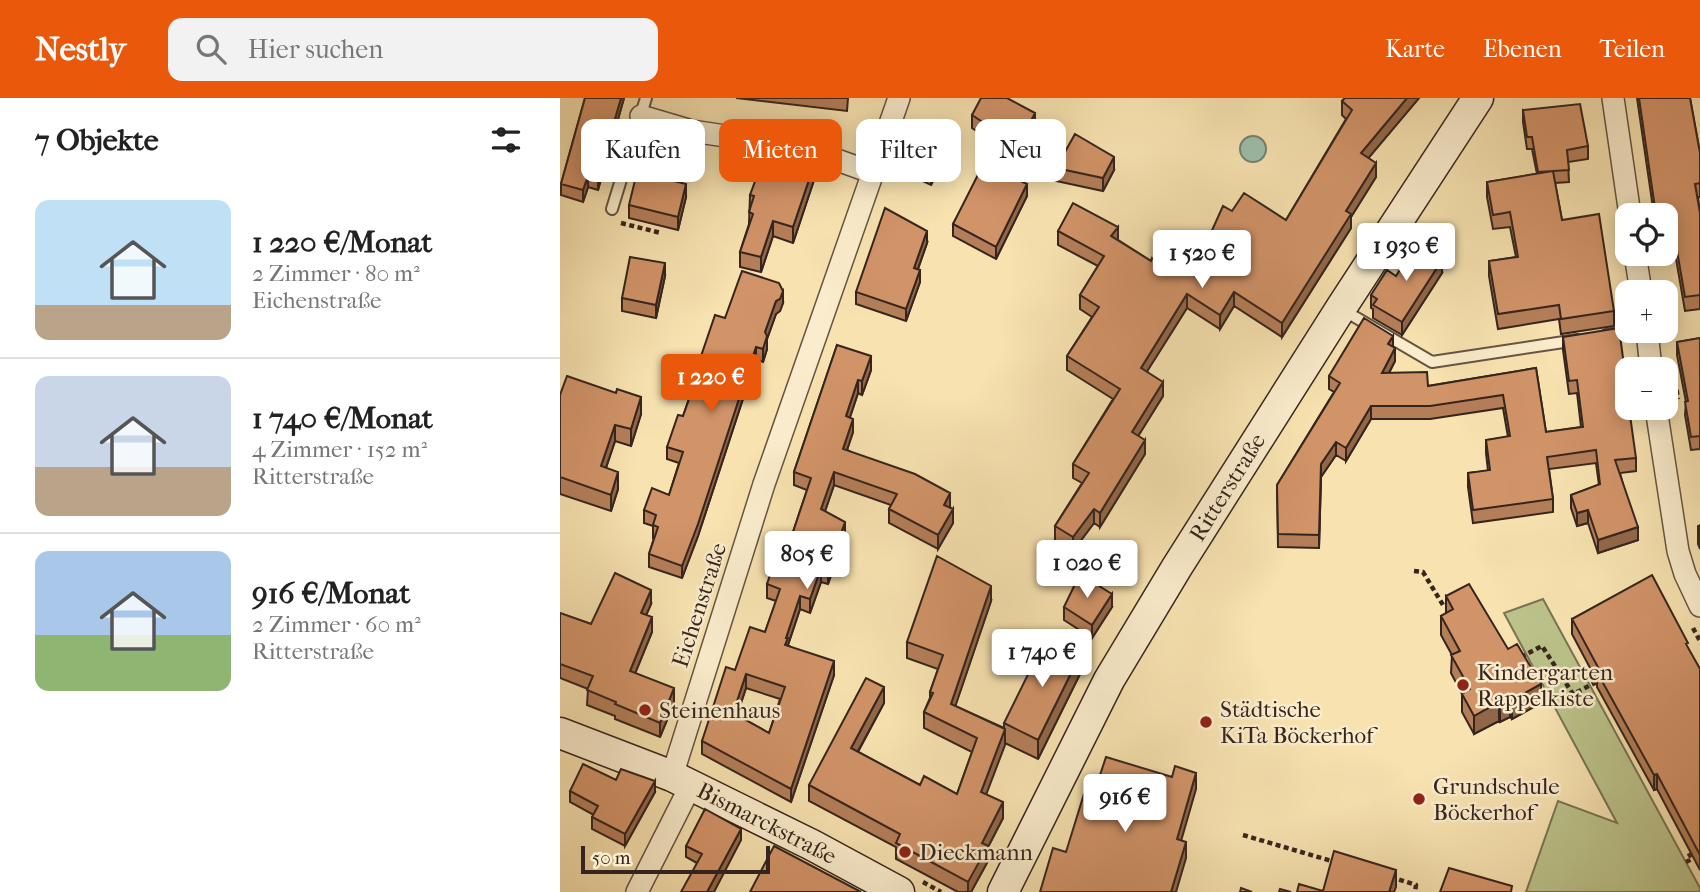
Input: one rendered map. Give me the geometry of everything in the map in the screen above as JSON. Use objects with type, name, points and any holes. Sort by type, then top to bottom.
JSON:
[{"type":"main road","name":"Ritterstraße","points":[[1003,892],[1109,680],[1341,308],[1478,98]]},
{"type":"main road","name":"Bismarckstraße","points":[[560,733],[681,780],[900,892]]},
{"type":"street","name":"Eichenstraße","points":[[892,119],[899,98]]},
{"type":"street","points":[[1613,98],[1628,203]]},
{"type":"street","points":[[643,107],[692,131],[804,148],[856,167]]},
{"type":"street","name":"Eichenstraße","points":[[637,892],[681,780],[764,484],[870,182]]},
{"type":"street","points":[[1658,420],[1678,551],[1700,606]]},
{"type":"lane","points":[[612,209],[643,107]]},
{"type":"lane","points":[[1341,308],[1432,362],[1615,333]]},
{"type":"path","points":[[612,209],[620,222],[661,233]]},
{"type":"path","points":[[1414,571],[1423,572],[1443,605],[1452,600]]},
{"type":"path","points":[[1512,662],[1542,646],[1573,694],[1599,681],[1595,674]]},
{"type":"path","points":[[1243,835],[1336,862]]},
{"type":"path","points":[[1686,862],[1692,859],[1687,850]]},
{"type":"path","points":[[1390,877],[1416,885],[1415,892]]},
{"type":"green space","points":[[1543,599],[1700,892],[1526,892],[1558,801],[1617,823],[1504,613]]},
{"type":"shaded area","points":[[1253,136],[1263,139],[1266,149],[1263,159],[1253,162],[1243,159],[1240,149],[1243,139]]},
{"type":"building","points":[[585,98],[621,98],[615,119],[581,119],[581,182],[586,182],[583,190],[561,184]]},
{"type":"building","points":[[981,98],[1007,98],[1035,113],[1032,119],[978,119],[972,115]]},
{"type":"building","points":[[1345,98],[1407,98],[1361,153],[1376,163],[1346,211],[1351,214],[1282,323],[1234,292],[1220,315],[1187,294],[1141,368],[1163,382],[1132,432],[1145,440],[1100,513],[1094,509],[1073,537],[1055,526],[1089,473],[1073,464],[1120,389],[1067,356],[1099,307],[1080,295],[1104,256],[1058,231],[1073,203],[1118,227],[1111,236],[1151,261],[1152,258],[1179,274],[1184,266],[1192,272],[1213,240],[1209,237],[1223,206],[1232,211],[1244,193],[1286,220],[1352,110],[1342,101]]},
{"type":"building","points":[[1639,98],[1690,98],[1700,153],[1700,183],[1695,184],[1700,213],[1700,295],[1685,297],[1678,256],[1678,203],[1654,203]]},
{"type":"building","points":[[1580,104],[1588,146],[1567,150],[1569,170],[1538,172],[1532,137],[1527,137],[1523,110]]},
{"type":"building","points":[[1075,134],[1114,157],[1103,178],[1066,170],[1066,150]]},
{"type":"building","points":[[1553,171],[1562,220],[1599,214],[1614,311],[1561,319],[1559,305],[1498,314],[1489,261],[1518,257],[1510,212],[1493,215],[1487,182]]},
{"type":"building","points":[[975,181],[1027,184],[996,247],[953,224]]},
{"type":"building","points":[[635,182],[686,184],[678,217],[629,205]]},
{"type":"building","points":[[755,182],[808,182],[793,227],[773,221],[761,257],[740,252],[753,214],[749,212],[754,196],[750,195]]},
{"type":"building","points":[[885,208],[927,231],[914,268],[920,270],[906,309],[856,292]]},
{"type":"building","points":[[1416,243],[1442,260],[1402,322],[1373,305],[1377,299],[1371,295],[1387,270],[1396,276]]},
{"type":"building","points":[[630,257],[665,263],[656,305],[622,298]]},
{"type":"building","points":[[742,271],[779,283],[783,291],[780,299],[776,301],[765,332],[767,336],[763,349],[756,347],[682,566],[649,554],[658,527],[653,525],[656,515],[644,510],[652,488],[669,495],[683,452],[667,447],[678,415],[683,416],[703,360],[700,359],[715,315],[725,318]]},
{"type":"building","points":[[1364,318],[1393,336],[1388,344],[1395,348],[1382,373],[1427,372],[1428,386],[1536,368],[1546,432],[1583,427],[1577,380],[1569,381],[1563,337],[1615,329],[1615,343],[1621,343],[1623,357],[1615,357],[1615,420],[1631,420],[1636,458],[1615,460],[1638,527],[1598,540],[1588,510],[1577,513],[1571,495],[1600,484],[1596,450],[1547,457],[1553,499],[1473,510],[1468,473],[1490,470],[1486,440],[1510,436],[1503,395],[1430,406],[1371,406],[1346,448],[1336,442],[1321,464],[1319,535],[1278,534],[1277,485],[1340,383],[1329,376]]},
{"type":"building","points":[[1700,338],[1700,436],[1691,437],[1678,342]]},
{"type":"building","points":[[837,345],[871,356],[862,381],[858,380],[846,416],[853,419],[843,449],[915,474],[950,493],[944,505],[953,509],[938,535],[889,509],[897,494],[834,472],[821,509],[845,522],[828,571],[821,568],[810,599],[800,596],[785,645],[834,661],[791,789],[702,741],[726,667],[735,670],[750,627],[765,632],[780,589],[767,584],[776,558],[781,559],[785,547],[788,547],[811,478],[794,472]],"holes":[[[746,674],[785,687],[769,733],[733,713]]]},
{"type":"building","points":[[567,376],[616,393],[617,389],[641,397],[631,429],[615,425],[601,466],[618,472],[611,495],[560,477],[560,395]]},
{"type":"building","points":[[937,556],[991,586],[951,704],[1005,729],[981,792],[1003,802],[982,843],[988,846],[968,882],[896,843],[900,834],[809,785],[866,678],[884,687],[851,748],[920,785],[924,776],[957,794],[977,738],[924,712],[933,693],[930,692],[943,655],[907,642]]},
{"type":"building","points":[[615,573],[651,590],[641,613],[652,617],[630,671],[674,688],[660,723],[587,690],[593,676],[560,664],[560,613],[591,624]]},
{"type":"building","points":[[1080,574],[1112,594],[1092,625],[1064,607]]},
{"type":"building","points":[[1652,575],[1700,669],[1700,855],[1657,774],[1654,775],[1597,672],[1600,671],[1572,619]]},
{"type":"building","points":[[1469,584],[1508,649],[1517,644],[1541,684],[1474,716],[1462,694],[1470,689],[1451,655],[1460,651],[1441,616],[1453,609],[1446,596]]},
{"type":"building","points":[[1046,638],[1080,655],[1038,740],[1004,723]]},
{"type":"building","points":[[1106,757],[1172,777],[1175,766],[1196,773],[1177,839],[1186,842],[1171,892],[1040,892],[1053,848],[1066,852],[1084,794],[1093,796]]},
{"type":"building","points":[[583,764],[616,780],[621,769],[655,781],[625,834],[592,817],[598,806],[570,791]]},
{"type":"building","points":[[705,809],[741,829],[707,892],[681,892],[702,854],[686,846]]},
{"type":"building","points":[[774,846],[861,892],[750,892]]},
{"type":"building","points":[[1334,851],[1396,870],[1389,892],[1297,892],[1299,884],[1323,891]]},
{"type":"building","points":[[1449,868],[1512,886],[1511,892],[1440,892]]},
{"type":"place","name":"Kindergarten Rappelkiste","points":[[1463,685]]},
{"type":"place","name":"Steinenhaus","points":[[645,710]]},
{"type":"place","name":"Städtische KiTa Böckerhof","points":[[1206,722]]},
{"type":"place","name":"Grundschule Böckerhof","points":[[1419,799]]},
{"type":"place","name":"Dieckmann","points":[[905,852]]}]
